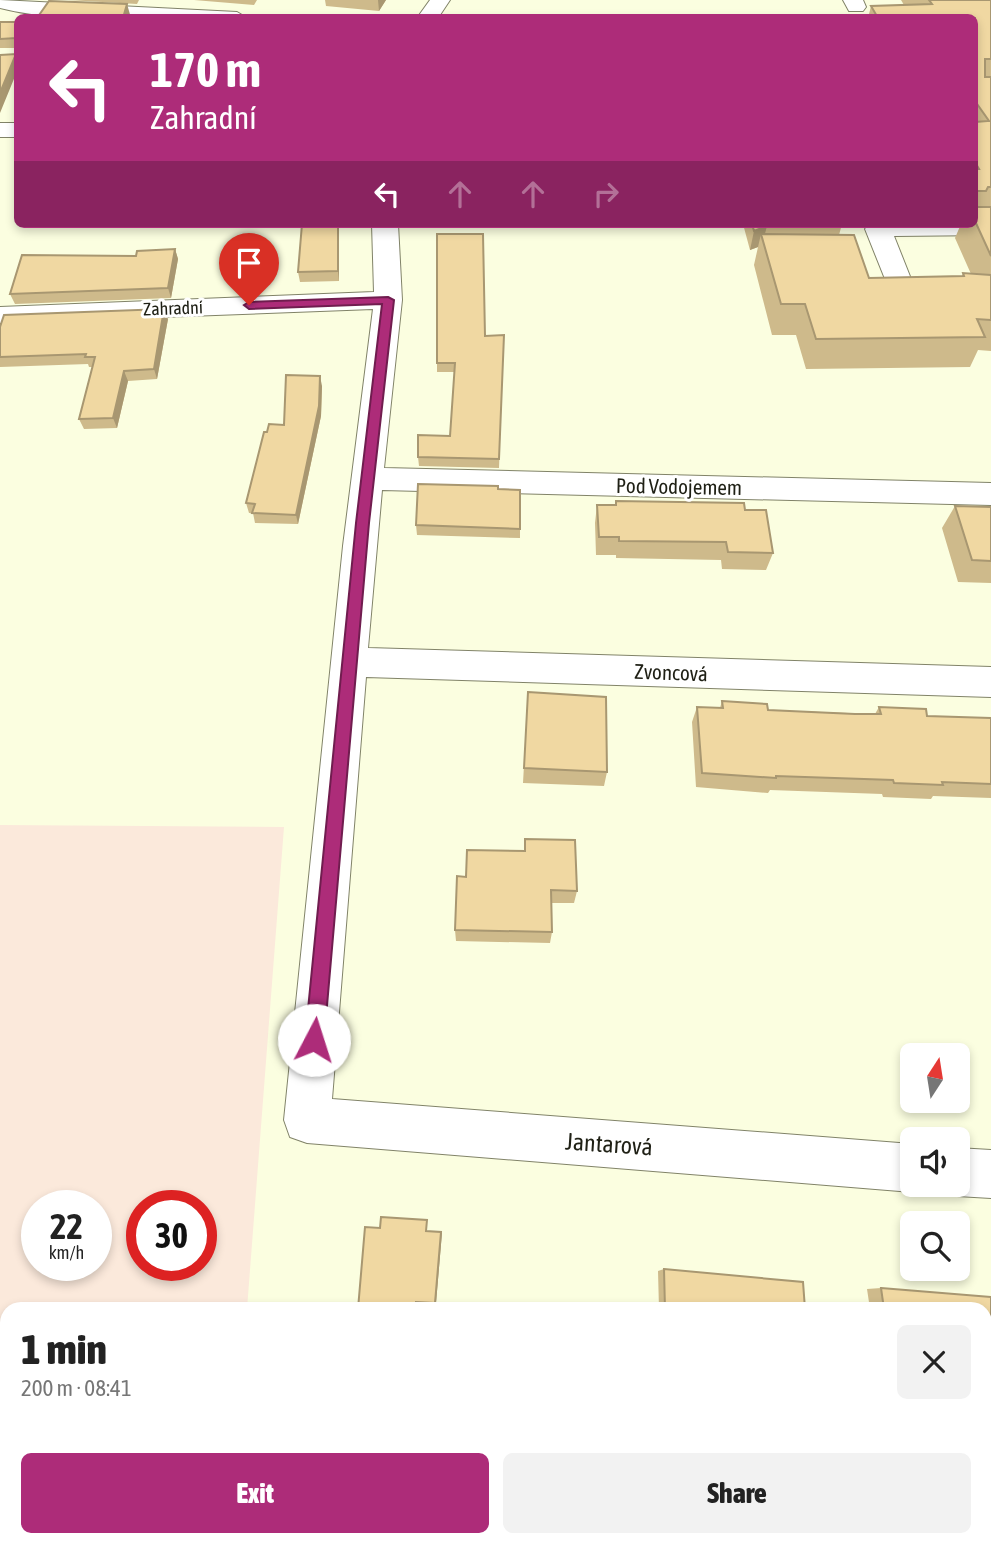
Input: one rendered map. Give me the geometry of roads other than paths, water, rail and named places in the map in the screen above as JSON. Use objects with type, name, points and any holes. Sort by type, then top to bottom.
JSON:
[{"type":"street","points":[[6,0],[6,4],[23,8],[164,14]]},
{"type":"street","points":[[127,12],[151,0]]},
{"type":"street","points":[[351,662],[367,479],[388,300],[385,228]]},
{"type":"street","points":[[904,293],[876,255],[878,229],[934,228]]},
{"type":"street","name":"Zahradní","points":[[0,315],[388,300]]},
{"type":"street","name":"Pod Vodojemem","points":[[367,479],[991,494]]},
{"type":"street","name":"Zvoncová","points":[[351,662],[991,682]]},
{"type":"street","name":"Jantarová","points":[[351,662],[307,1121],[900,1167]]},
{"type":"street","points":[[970,1173],[991,1174]]}]
